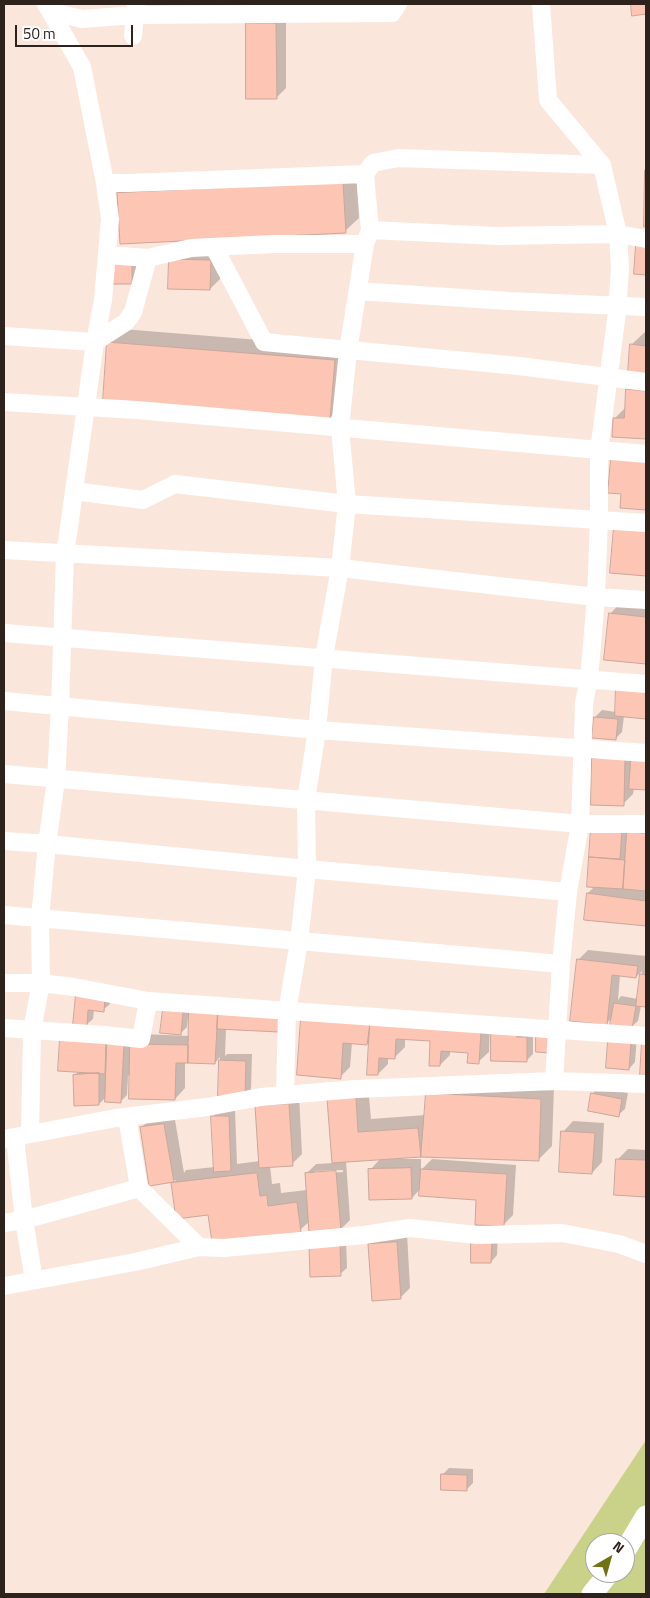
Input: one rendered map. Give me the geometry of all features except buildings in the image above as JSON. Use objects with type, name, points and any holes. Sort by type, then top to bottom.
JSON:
[{"type":"main road","points":[[635,1534],[646,1516]]},
{"type":"main road","points":[[592,1594],[601,1583]]},
{"type":"street","points":[[50,6],[82,19],[136,9],[392,13],[398,4]]},
{"type":"street","points":[[542,4],[548,100],[602,165],[618,234],[620,268],[599,451],[596,597],[589,679],[584,703],[580,824],[568,892],[561,964],[554,1081]]},
{"type":"street","points":[[34,1280],[24,1220],[16,1137],[41,983],[40,918],[47,844],[56,780],[65,555],[103,300],[110,219],[105,183],[82,67],[50,6]]},
{"type":"street","points":[[133,36],[136,9]]},
{"type":"street","points":[[285,1095],[287,1011],[299,942],[307,869],[306,800],[317,730],[324,657],[340,568],[347,504],[340,428],[348,351],[367,237],[364,174],[373,163],[398,158],[602,165]]},
{"type":"street","points":[[105,183],[128,184],[364,174]]},
{"type":"street","points":[[107,255],[148,258],[192,248],[367,237],[618,234],[646,239]]},
{"type":"street","points":[[214,246],[264,342],[519,366],[646,382]]},
{"type":"street","points":[[4,336],[96,342],[126,322],[133,312],[148,258]]},
{"type":"street","points":[[358,290],[508,301],[646,307]]},
{"type":"street","points":[[4,402],[137,410],[646,454]]},
{"type":"street","points":[[74,491],[143,500],[176,484],[347,504],[646,523]]},
{"type":"street","points":[[4,550],[65,555],[340,568],[596,597],[646,600]]},
{"type":"street","points":[[4,633],[646,684]]},
{"type":"street","points":[[4,702],[317,730],[646,753]]},
{"type":"street","points":[[4,774],[580,824],[646,824]]},
{"type":"street","points":[[4,841],[568,892]]},
{"type":"street","points":[[4,915],[561,964]]},
{"type":"street","points":[[4,983],[41,983],[74,987],[148,1001],[646,1036]]},
{"type":"street","points":[[4,1028],[141,1039],[148,1001]]},
{"type":"street","points":[[16,1137],[126,1117],[285,1095],[356,1089],[554,1081],[646,1084]]},
{"type":"street","points":[[126,1117],[139,1188],[199,1247]]},
{"type":"street","points":[[4,1223],[24,1220],[139,1188]]},
{"type":"street","points":[[4,1286],[135,1262],[199,1247],[224,1248],[410,1228],[477,1235],[562,1233],[619,1244],[646,1254]]},
{"type":"green space","points":[[646,1440],[646,1594],[544,1594]]}]
